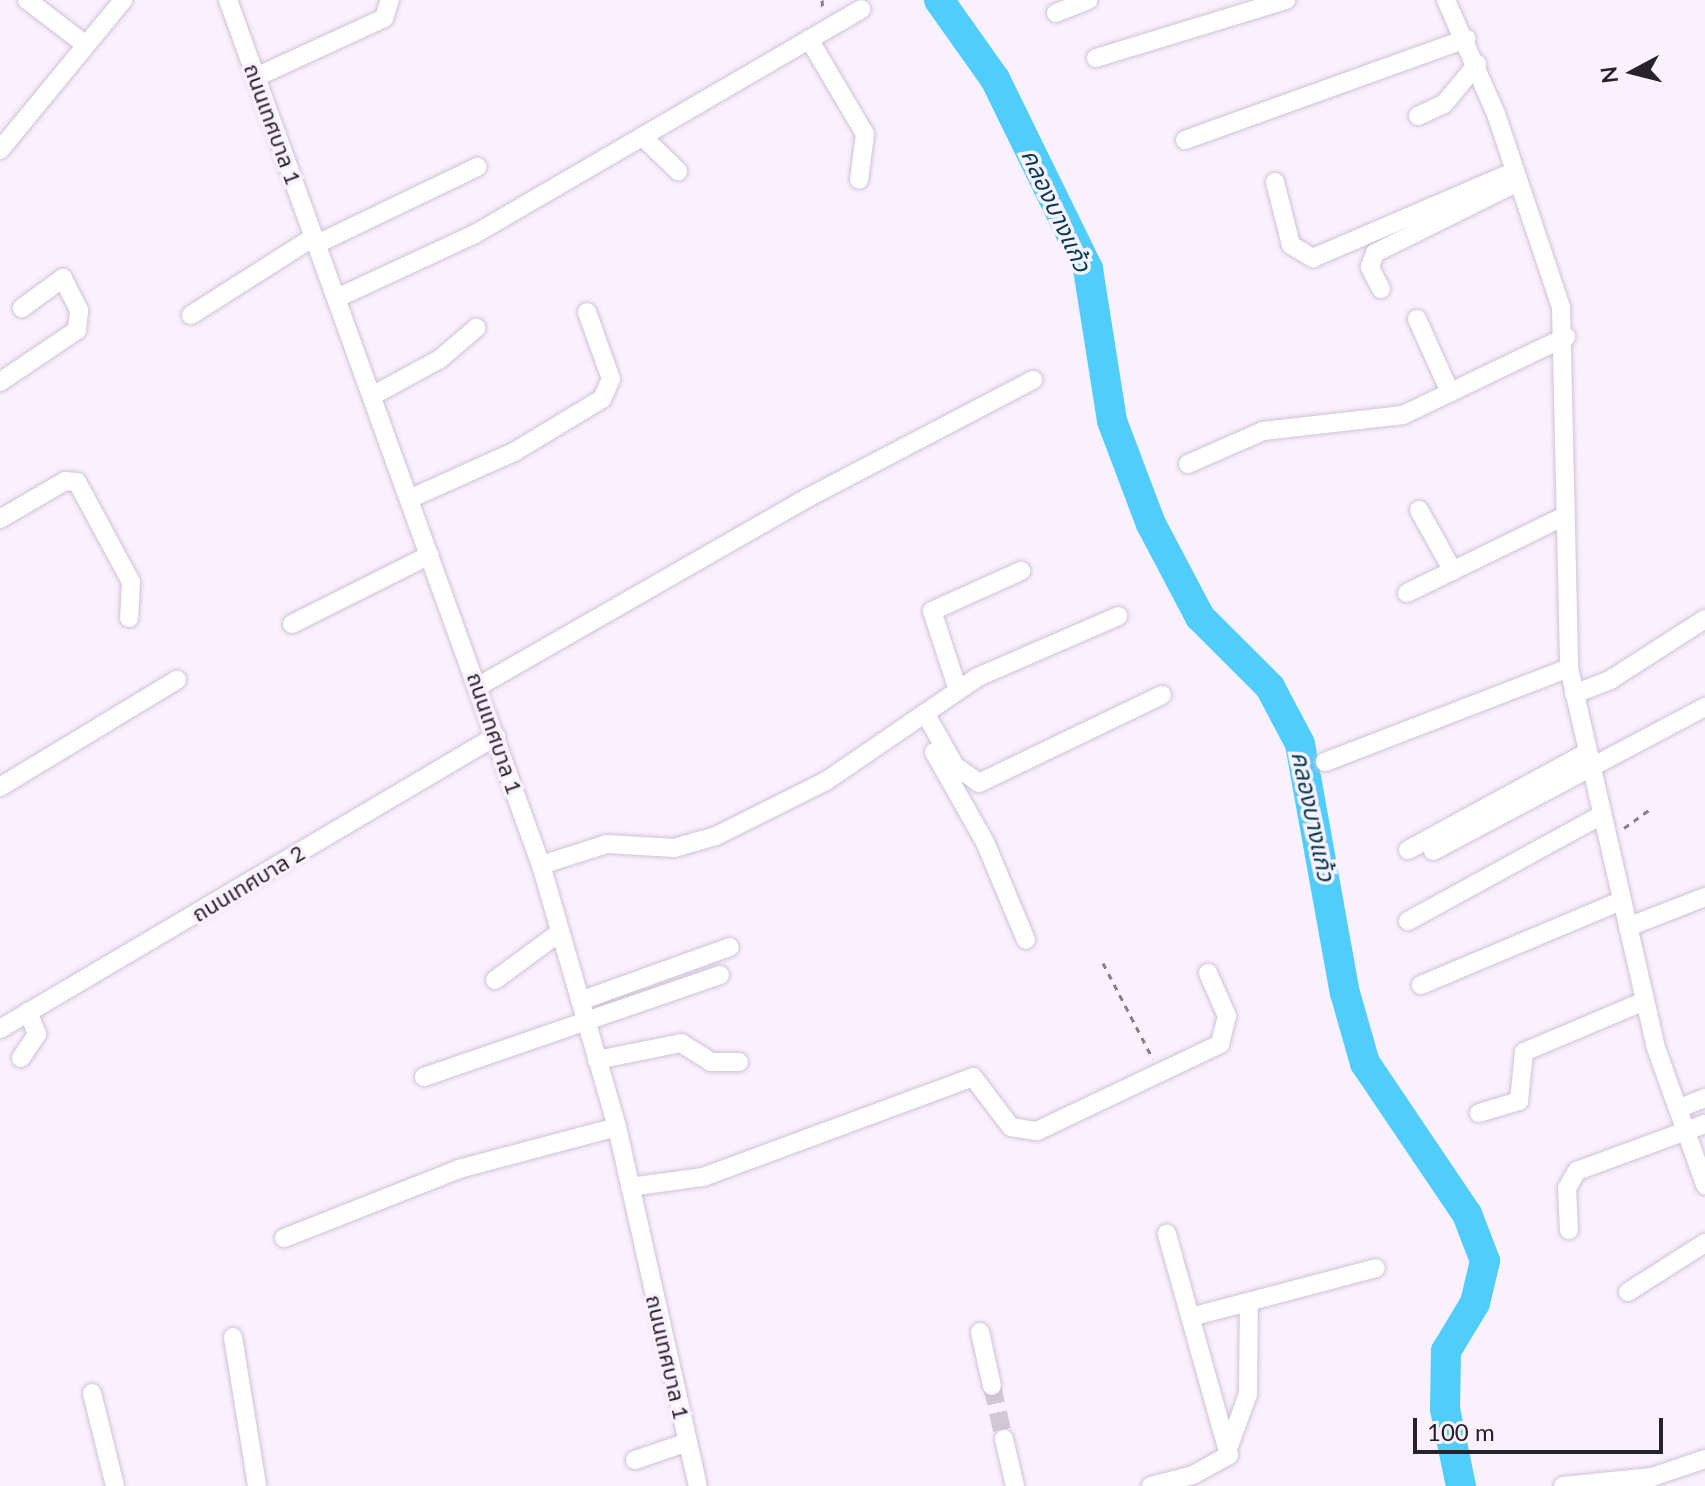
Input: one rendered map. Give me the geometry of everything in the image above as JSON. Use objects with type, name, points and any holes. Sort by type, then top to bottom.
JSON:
[{"type":"street","points":[[27,0],[86,45]]},
{"type":"street","points":[[0,150],[123,0]]},
{"type":"street","name":"ถนนเทศบาล 1","points":[[228,0],[479,686],[541,865],[617,1127],[698,1486]]},
{"type":"street","points":[[256,77],[384,18],[390,0]]},
{"type":"street","points":[[1056,13],[1089,0]]},
{"type":"street","points":[[1096,58],[1286,0]]},
{"type":"street","points":[[1446,0],[1477,64],[1566,337],[1563,517],[1569,668],[1600,816],[1645,1001],[1705,1185]]},
{"type":"street","points":[[337,298],[475,234],[861,9]]},
{"type":"street","points":[[809,39],[865,134],[859,180]]},
{"type":"street","points":[[1185,140],[1466,39]]},
{"type":"street","points":[[1418,116],[1444,104],[1477,64]]},
{"type":"street","points":[[643,137],[678,171]]},
{"type":"street","points":[[191,315],[315,241],[477,167]]},
{"type":"street","points":[[1275,182],[1291,245],[1313,258],[1516,176]]},
{"type":"street","points":[[1381,289],[1370,267],[1375,253],[1516,176]]},
{"type":"street","points":[[0,382],[77,330],[79,310],[63,278],[22,308]]},
{"type":"street","points":[[409,499],[500,459],[602,399],[611,379],[587,312]]},
{"type":"street","points":[[1417,319],[1450,392]]},
{"type":"street","points":[[372,396],[440,359],[476,328]]},
{"type":"street","points":[[1188,464],[1263,431],[1384,419],[1450,392],[1566,337]]},
{"type":"street","points":[[479,686],[809,497],[1033,380]]},
{"type":"street","points":[[0,519],[65,481],[77,482],[131,582],[129,618]]},
{"type":"street","points":[[1419,510],[1453,571]]},
{"type":"street","points":[[1407,593],[1563,517]]},
{"type":"street","points":[[292,624],[430,555]]},
{"type":"street","points":[[958,690],[932,611],[1021,571]]},
{"type":"street","points":[[541,865],[607,844],[674,848],[716,836],[803,795],[958,690],[1118,616]]},
{"type":"street","points":[[1574,694],[1623,673],[1705,619]]},
{"type":"street","points":[[1325,762],[1569,668]]},
{"type":"street","points":[[0,787],[177,680]]},
{"type":"street","points":[[921,716],[955,766],[979,783],[1162,695]]},
{"type":"street","points":[[1408,850],[1705,707]]},
{"type":"street","points":[[921,716],[985,842],[1026,940]]},
{"type":"street","name":"ถนนเทศบาล 2","points":[[0,1029],[496,736]]},
{"type":"street","points":[[1433,851],[1588,761]]},
{"type":"street","points":[[1408,921],[1600,816]]},
{"type":"street","points":[[1628,927],[1705,897]]},
{"type":"street","points":[[1421,985],[1621,901]]},
{"type":"street","points":[[495,980],[560,932]]},
{"type":"street","points":[[424,1077],[730,947]]},
{"type":"street","points":[[630,1187],[703,1177],[973,1077],[1024,1134],[1161,1073],[1225,1037],[1227,1016],[1208,973]]},
{"type":"street","points":[[583,1010],[720,975]]},
{"type":"street","points":[[1479,1113],[1519,1101],[1524,1052],[1645,1001]]},
{"type":"street","points":[[21,1058],[37,1034],[28,1012]]},
{"type":"street","points":[[597,1060],[681,1043],[711,1062],[739,1062]]},
{"type":"street","points":[[1680,1108],[1705,1098]]},
{"type":"street","points":[[1569,1230],[1567,1188],[1577,1171],[1705,1124]]},
{"type":"street","points":[[284,1238],[459,1169],[617,1127]]},
{"type":"street","points":[[1167,1234],[1229,1446]]},
{"type":"street","points":[[1628,1292],[1705,1243]]},
{"type":"street","points":[[1191,1317],[1376,1268]]},
{"type":"street","points":[[1151,1486],[1222,1463],[1248,1394],[1249,1302]]},
{"type":"street","points":[[980,1332],[992,1386]]},
{"type":"street","points":[[233,1337],[257,1486]]},
{"type":"street","points":[[92,1393],[115,1486]]},
{"type":"street","points":[[1004,1439],[1015,1486]]},
{"type":"street","points":[[635,1460],[688,1442]]},
{"type":"street","points":[[1563,1486],[1652,1477],[1705,1459]]},
{"type":"path","points":[[1606,841],[1650,809]]},
{"type":"path","points":[[1103,963],[1161,1073]]},
{"type":"waterway","name":"คลองบางแก้ว","points":[[939,0],[995,79],[1088,269],[1112,421],[1151,524],[1200,617],[1270,687],[1300,744],[1345,993],[1365,1063],[1467,1214],[1485,1261],[1475,1303],[1446,1351],[1445,1409],[1461,1486]]},
{"type":"tunnel","points":[[992,1386],[1004,1439]]}]
